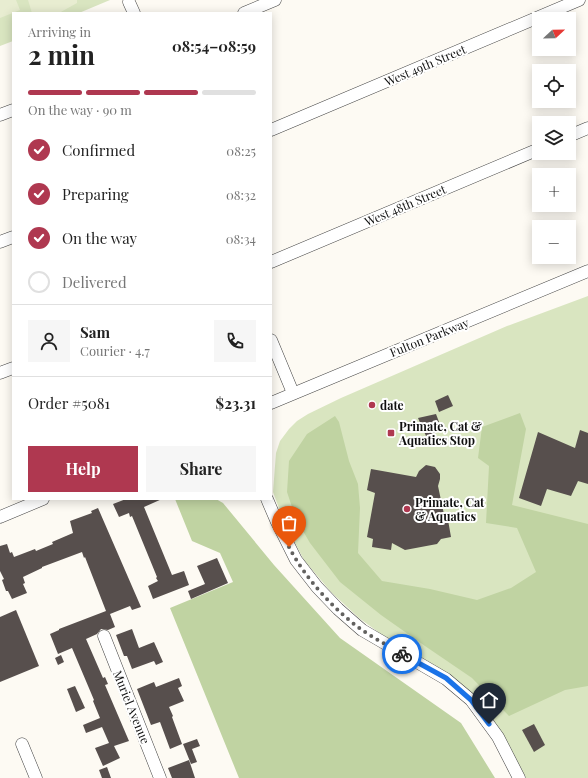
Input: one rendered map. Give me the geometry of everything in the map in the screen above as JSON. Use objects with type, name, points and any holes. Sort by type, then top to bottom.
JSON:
[{"type":"street","points":[[246,12],[275,0]]},
{"type":"street","name":"West 49th Street","points":[[272,130],[579,0]]},
{"type":"street","points":[[129,2],[134,12]]},
{"type":"street","points":[[0,115],[12,110]]},
{"type":"street","points":[[576,133],[588,128]]},
{"type":"street","name":"West 48th Street","points":[[272,262],[532,152]]},
{"type":"street","points":[[0,242],[12,237]]},
{"type":"street","name":"Fulton Parkway","points":[[272,403],[588,271]]},
{"type":"street","points":[[272,343],[292,393]]},
{"type":"street","points":[[0,373],[12,368]]},
{"type":"street","points":[[0,517],[41,500]]},
{"type":"street","points":[[267,500],[296,560],[317,587],[362,630],[446,678],[471,700],[498,737],[519,778]]},
{"type":"street","name":"Muriel Avenue","points":[[104,636],[160,778]]},
{"type":"street","points":[[22,744],[36,778]]},
{"type":"green space","points":[[0,0],[110,0],[81,12],[12,12],[12,41],[0,46]]},
{"type":"green space","points":[[0,0],[16,0],[20,10],[0,18]]},
{"type":"green space","points":[[28,0],[77,0],[77,3],[61,12],[32,12]]},
{"type":"green space","points":[[588,296],[588,778],[526,778],[502,734],[485,710],[359,618],[331,592],[304,560],[284,522],[273,492],[276,453],[280,441],[289,429],[297,421],[308,414],[341,398],[507,326]]},
{"type":"green space","points":[[520,413],[526,429],[512,505],[588,524],[588,686],[565,690],[509,716],[472,678],[381,615],[340,582],[310,543],[296,519],[287,492],[289,461],[307,434],[335,416],[339,422],[349,461],[358,484],[360,508],[358,553],[382,581],[430,589],[477,600],[511,588],[536,572],[517,528],[486,523],[489,466],[478,458],[482,427]]},
{"type":"green space","points":[[175,500],[218,500],[223,503],[274,565],[340,638],[461,723],[495,778],[239,778],[170,608],[233,582],[220,553],[192,541]]},
{"type":"building","points":[[448,395],[453,406],[439,412],[435,401]]},
{"type":"building","points":[[436,414],[442,430],[426,436],[418,418]]},
{"type":"building","points":[[580,430],[588,433],[588,484],[578,481],[571,496],[547,489],[541,506],[519,498],[538,432],[575,448]]},
{"type":"building","name":"Primate, Cat & Aquatics","points":[[426,465],[435,467],[440,474],[438,486],[445,519],[448,520],[451,537],[441,539],[437,544],[405,550],[392,543],[391,550],[372,547],[373,539],[367,537],[375,493],[367,490],[371,469],[416,477],[419,471]]},
{"type":"building","points":[[123,500],[160,500],[144,507],[172,575],[184,571],[189,585],[153,599],[148,586],[158,581],[156,578],[157,577],[132,516],[130,517],[129,513],[119,517],[113,504]]},
{"type":"building","points":[[98,508],[141,607],[132,610],[130,606],[110,614],[115,627],[108,630],[101,629],[97,634],[86,639],[103,678],[105,677],[108,684],[105,685],[129,741],[114,746],[120,758],[103,766],[95,748],[109,743],[102,727],[86,733],[83,725],[100,718],[93,701],[94,700],[72,648],[58,654],[50,634],[59,629],[106,611],[85,557],[84,558],[82,552],[42,567],[23,577],[25,583],[23,584],[27,593],[12,599],[8,591],[6,591],[2,580],[4,579],[0,571],[0,546],[7,544],[10,553],[12,552],[14,557],[35,549],[36,551],[73,533],[70,521],[92,513],[91,511]]},
{"type":"building","points":[[217,558],[228,583],[191,599],[188,591],[205,584],[197,566]]},
{"type":"building","points":[[16,610],[39,666],[0,682],[0,617]]},
{"type":"building","points":[[132,629],[139,648],[154,642],[163,662],[156,665],[154,661],[132,669],[127,656],[124,656],[116,635]]},
{"type":"building","points":[[61,655],[64,662],[58,665],[55,658]]},
{"type":"building","points":[[179,678],[182,686],[178,688],[184,701],[169,707],[182,744],[170,749],[160,722],[151,725],[137,689],[154,682],[156,687]]},
{"type":"building","points":[[75,686],[85,708],[76,712],[67,689]]},
{"type":"building","points":[[534,724],[545,745],[534,752],[522,730]]},
{"type":"building","points":[[197,739],[200,746],[192,749],[197,762],[191,764],[183,744]]},
{"type":"building","points":[[189,760],[195,778],[172,778],[168,768]]},
{"type":"building","points":[[107,767],[111,778],[102,778],[99,770]]},
{"type":"way so far","points":[[289,547],[296,560],[317,587],[338,608],[362,630],[402,654]]},
{"type":"place","name":"date","points":[[372,405]]},
{"type":"place","name":"Primate, Cat & Aquatics Stop","points":[[391,433]]},
{"type":"place","name":"Primate, Cat & Aquatics","points":[[407,509]]},
{"type":"route","points":[[402,654],[446,678],[471,700],[489,724]]}]
